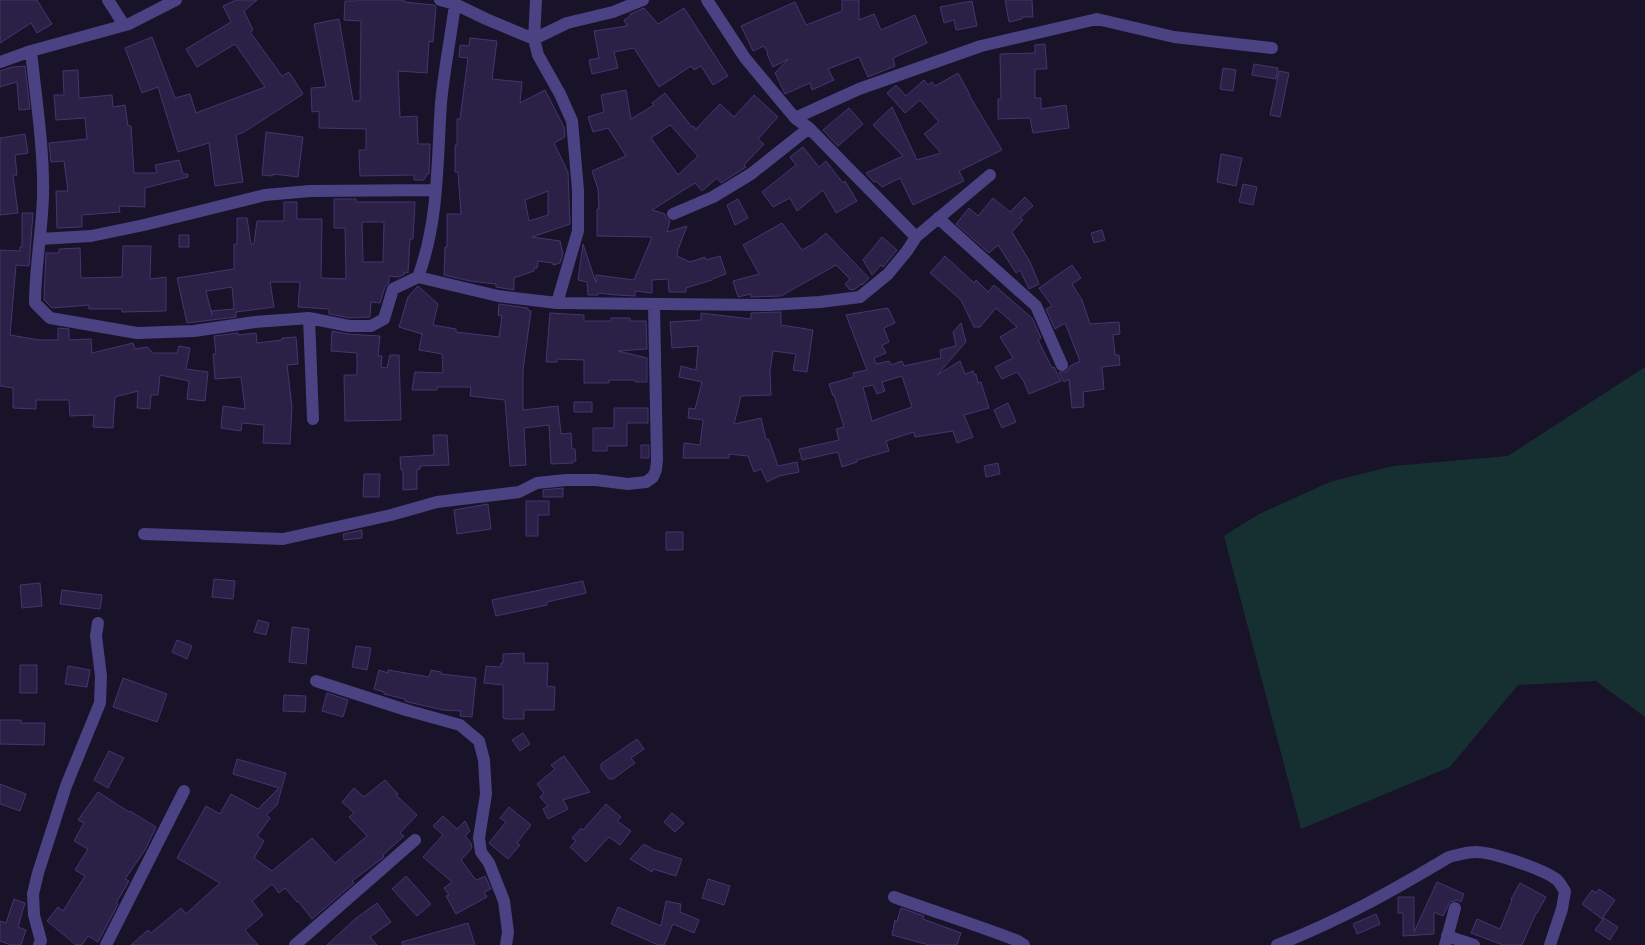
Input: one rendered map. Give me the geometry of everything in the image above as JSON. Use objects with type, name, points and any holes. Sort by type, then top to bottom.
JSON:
[{"type":"street","points":[[108,0],[124,25]]},
{"type":"street","points":[[0,62],[31,51],[124,25],[176,0]]},
{"type":"street","points":[[440,0],[455,4],[486,19],[534,38],[567,24],[613,12],[644,0]]},
{"type":"street","points":[[536,0],[534,38],[538,55],[560,94],[572,121],[578,190],[578,231],[557,303]]},
{"type":"street","points":[[708,0],[745,58],[794,118],[809,128],[916,237]]},
{"type":"street","points":[[418,277],[426,257],[432,227],[442,100],[455,4]]},
{"type":"street","points":[[794,118],[859,89],[981,46],[1097,19],[1174,37],[1272,48]]},
{"type":"street","points":[[31,51],[41,151],[43,196],[35,276],[35,303],[50,318],[137,333],[194,331],[255,322],[309,318],[350,326],[371,326],[384,319],[393,289],[418,277],[498,296],[557,303],[769,305],[860,297],[888,274],[916,237],[990,175]]},
{"type":"street","points":[[674,214],[713,197],[751,174],[809,128]]},
{"type":"street","points":[[40,238],[91,236],[144,226],[265,195],[310,191],[436,190]]},
{"type":"street","points":[[938,218],[1036,306],[1062,365]]},
{"type":"street","points":[[144,534],[283,539],[391,515],[437,502],[478,496],[506,495],[519,492],[537,483],[566,480],[596,480],[628,484],[646,482],[653,477],[657,460],[654,305]]},
{"type":"street","points":[[309,318],[313,419]]},
{"type":"street","points":[[43,944],[34,915],[33,894],[66,786],[100,703],[101,676],[96,636],[98,624]]},
{"type":"street","points":[[316,681],[460,725],[479,741],[484,760],[486,794],[479,838],[481,852],[489,863],[504,900],[508,932],[506,945]]},
{"type":"street","points":[[106,945],[184,791]]},
{"type":"street","points":[[295,945],[415,840]]},
{"type":"street","points":[[1277,945],[1340,919],[1381,898],[1449,857],[1477,852],[1534,868],[1557,880],[1565,891],[1562,909],[1550,945]]},
{"type":"street","points":[[894,896],[950,918],[970,922],[1024,945]]},
{"type":"street","points":[[1455,908],[1446,940],[1474,945]]},
{"type":"green space","points":[[1645,367],[1645,717],[1596,681],[1518,685],[1450,767],[1301,829],[1224,536],[1259,514],[1330,482],[1393,466],[1508,456]]},
{"type":"building","points":[[0,0],[37,0],[52,24],[37,33],[31,23],[0,43]]},
{"type":"building","points":[[236,0],[257,0],[244,11],[253,30],[250,32],[282,76],[289,72],[303,94],[244,132],[236,135],[243,182],[215,186],[209,143],[178,152],[158,87],[142,93],[125,48],[152,37],[175,98],[190,94],[196,113],[265,87],[235,44],[197,67],[186,49],[231,22],[223,6]]},
{"type":"building","points":[[404,0],[404,2],[434,5],[436,7],[433,42],[429,41],[427,73],[398,71],[400,117],[417,116],[418,144],[430,144],[429,174],[427,174],[424,180],[414,180],[414,175],[360,176],[359,150],[366,150],[366,129],[319,128],[319,111],[312,112],[311,88],[326,87],[314,24],[339,19],[353,101],[360,101],[361,21],[344,20],[345,1]]},
{"type":"building","points":[[842,0],[859,0],[859,20],[874,14],[881,30],[915,15],[927,43],[893,58],[895,66],[868,77],[859,57],[828,69],[834,80],[812,90],[810,83],[785,94],[775,73],[788,59],[773,67],[764,46],[753,51],[741,26],[795,2],[806,25],[842,11]]},
{"type":"building","points":[[1005,0],[1032,0],[1033,17],[1022,17],[1022,19],[1009,22]]},
{"type":"building","points":[[972,1],[977,26],[956,30],[954,20],[944,23],[940,7]]},
{"type":"building","points":[[644,8],[658,24],[684,8],[728,76],[713,85],[701,66],[694,70],[691,66],[659,87],[634,48],[614,52],[618,68],[592,74],[589,60],[599,58],[594,31],[627,26],[624,20],[630,14]]},
{"type":"building","points":[[470,38],[497,41],[492,79],[522,82],[520,103],[545,90],[564,127],[565,137],[554,143],[568,172],[570,224],[532,237],[560,241],[563,254],[560,263],[553,265],[553,263],[538,261],[537,268],[534,268],[534,271],[514,278],[514,290],[496,287],[496,284],[444,275],[445,247],[447,247],[447,214],[461,214],[458,172],[455,172],[455,145],[457,145],[457,119],[460,119],[468,58],[459,57],[460,45],[469,46]],"holes":[[[548,191],[548,215],[529,221],[525,200]]]},
{"type":"building","points":[[1045,44],[1047,69],[1035,69],[1035,98],[1041,98],[1041,109],[1066,105],[1069,128],[1033,133],[1030,118],[998,119],[998,99],[1001,99],[1000,54],[1035,53],[1035,45]]},
{"type":"building","points":[[1254,64],[1278,68],[1276,79],[1252,75]]},
{"type":"building","points":[[25,66],[30,109],[19,110],[17,82],[0,87],[0,71],[12,67]]},
{"type":"building","points":[[1223,68],[1236,70],[1233,91],[1220,89]]},
{"type":"building","points":[[78,70],[79,98],[112,95],[113,107],[125,105],[128,126],[131,126],[134,173],[157,173],[155,165],[179,160],[183,174],[188,174],[188,177],[145,188],[145,207],[119,206],[120,212],[82,215],[82,227],[57,228],[56,191],[68,191],[64,161],[51,162],[49,143],[87,139],[85,118],[56,120],[54,95],[64,95],[63,71]]},
{"type":"building","points":[[1279,71],[1289,73],[1280,117],[1270,115]]},
{"type":"building","points":[[958,73],[1002,150],[959,171],[964,181],[913,205],[900,178],[882,187],[876,181],[874,182],[866,173],[903,156],[873,125],[892,107],[917,160],[941,153],[924,134],[939,122],[920,100],[905,113],[887,93],[896,85],[906,96],[924,80],[928,85],[932,82],[935,86]]},
{"type":"building","points":[[626,90],[631,119],[654,105],[652,103],[665,93],[692,127],[696,129],[720,104],[734,117],[754,95],[778,117],[758,139],[764,144],[744,165],[746,167],[721,183],[717,178],[702,191],[695,183],[652,210],[665,214],[666,218],[670,221],[667,232],[687,226],[677,256],[690,262],[705,257],[706,260],[720,256],[726,274],[686,288],[686,292],[669,292],[668,279],[652,280],[652,293],[635,291],[635,296],[598,293],[598,295],[588,295],[587,282],[578,280],[583,244],[596,283],[596,275],[634,280],[652,237],[597,236],[598,189],[592,171],[626,156],[608,128],[593,132],[588,117],[604,112],[601,95]],"holes":[[[670,125],[698,156],[678,175],[651,138]]]},
{"type":"building","points":[[849,108],[863,124],[838,146],[823,130]]},
{"type":"building","points":[[266,132],[303,137],[298,177],[273,174],[273,176],[262,175]]},
{"type":"building","points":[[25,134],[28,153],[15,155],[17,175],[13,175],[18,213],[0,215],[0,138]]},
{"type":"building","points":[[803,147],[819,167],[826,161],[843,183],[845,181],[857,201],[836,213],[823,190],[797,211],[790,198],[773,207],[762,192],[796,165],[790,157]]},
{"type":"building","points":[[1221,154],[1242,158],[1236,186],[1217,182]]},
{"type":"building","points":[[1243,184],[1257,187],[1253,205],[1239,202]]},
{"type":"building","points":[[1025,197],[1033,206],[1020,218],[1023,220],[1012,232],[1030,262],[1039,284],[1029,289],[1020,270],[1016,273],[998,245],[989,253],[956,224],[969,208],[978,216],[993,198],[1010,212]]},
{"type":"building","points":[[334,199],[356,199],[356,202],[415,202],[413,239],[410,239],[408,273],[403,272],[405,274],[399,277],[389,276],[389,282],[385,287],[380,303],[371,302],[370,317],[350,318],[329,314],[329,309],[298,307],[300,282],[270,282],[274,307],[236,312],[236,317],[187,323],[177,278],[234,269],[234,244],[237,244],[237,218],[247,218],[251,244],[254,244],[257,221],[284,221],[284,202],[297,202],[297,219],[322,219],[321,278],[346,279],[345,228],[334,228]],"holes":[[[362,222],[384,222],[383,262],[363,262]],[[232,287],[234,309],[211,311],[206,291]]]},
{"type":"building","points":[[738,199],[748,218],[735,225],[727,205]]},
{"type":"building","points":[[22,213],[33,213],[29,266],[16,265],[10,335],[39,340],[58,340],[58,328],[69,329],[69,340],[91,339],[92,353],[133,343],[135,349],[147,347],[153,353],[177,353],[179,346],[190,348],[186,369],[208,372],[205,401],[187,399],[189,381],[160,375],[158,395],[151,395],[150,409],[137,408],[138,391],[115,397],[113,428],[93,427],[94,415],[70,416],[69,400],[36,400],[36,409],[13,408],[13,388],[0,386],[0,250],[20,251],[20,247],[22,247]]},
{"type":"building","points":[[782,223],[802,250],[826,233],[869,278],[862,285],[850,290],[845,284],[850,279],[836,265],[781,296],[751,297],[751,294],[738,297],[733,281],[759,274],[743,245]]},
{"type":"building","points":[[1102,230],[1105,240],[1094,243],[1091,233]]},
{"type":"building","points":[[179,235],[189,235],[189,247],[179,247]]},
{"type":"building","points":[[882,237],[897,250],[883,267],[881,265],[872,275],[863,260]]},
{"type":"building","points":[[123,246],[151,246],[150,279],[166,277],[166,311],[122,312],[122,309],[89,309],[89,305],[52,308],[44,300],[46,253],[59,253],[59,249],[80,248],[81,278],[122,277]]},
{"type":"building","points":[[945,256],[974,283],[976,280],[988,292],[994,285],[1032,318],[1041,338],[1038,340],[1061,381],[1029,394],[1017,372],[1002,379],[995,367],[1013,358],[1000,337],[1017,327],[996,308],[980,327],[974,327],[961,300],[930,273]]},
{"type":"building","points":[[1072,265],[1081,278],[1072,284],[1082,300],[1090,324],[1119,322],[1120,334],[1113,335],[1115,355],[1119,355],[1120,365],[1102,367],[1104,389],[1083,392],[1084,407],[1072,408],[1069,379],[1064,382],[1059,372],[1066,372],[1070,366],[1080,361],[1065,323],[1055,329],[1046,309],[1052,306],[1039,288]]},
{"type":"building","points":[[418,286],[438,304],[433,325],[456,329],[456,332],[499,337],[502,316],[498,315],[499,304],[528,308],[531,311],[523,370],[523,410],[558,406],[561,434],[571,433],[572,449],[575,449],[576,461],[573,461],[573,463],[551,464],[549,425],[524,428],[526,465],[510,466],[505,400],[470,396],[471,387],[437,387],[437,390],[412,390],[415,372],[443,373],[442,354],[419,350],[422,334],[399,327],[408,297]]},
{"type":"building","points":[[888,308],[895,323],[884,328],[889,342],[882,345],[886,353],[874,358],[876,364],[889,361],[891,365],[902,361],[904,366],[941,358],[940,350],[956,346],[953,332],[961,323],[966,342],[937,375],[960,361],[965,374],[973,371],[974,375],[976,374],[978,383],[981,382],[989,408],[964,415],[973,437],[957,443],[953,431],[915,437],[914,432],[886,441],[889,451],[857,460],[857,462],[842,467],[838,452],[802,460],[799,449],[839,440],[836,429],[844,427],[829,384],[854,377],[853,373],[867,370],[846,315]],"holes":[[[902,376],[912,407],[872,421],[863,387],[873,385],[877,394],[885,391],[882,382]]]},
{"type":"building","points":[[781,312],[781,325],[813,330],[807,372],[793,370],[796,354],[773,351],[770,371],[771,395],[741,396],[734,424],[761,418],[766,439],[770,443],[778,466],[797,462],[799,472],[779,476],[767,482],[761,469],[754,472],[748,456],[729,454],[729,458],[683,458],[684,443],[700,445],[703,420],[688,418],[689,408],[695,409],[702,382],[679,377],[681,366],[696,370],[698,346],[672,348],[670,322],[701,320],[701,313],[751,319],[751,313]]},
{"type":"building","points":[[550,313],[584,315],[584,321],[611,321],[611,318],[630,318],[630,321],[646,321],[647,349],[618,351],[647,358],[647,382],[609,380],[609,383],[584,383],[584,360],[557,359],[557,362],[546,362]]},
{"type":"building","points":[[332,331],[380,336],[378,356],[382,356],[381,367],[387,368],[390,355],[399,355],[401,420],[345,421],[344,375],[357,375],[357,353],[331,351]]},
{"type":"building","points":[[238,333],[238,335],[256,333],[257,343],[296,337],[298,364],[287,365],[292,407],[290,444],[263,443],[264,425],[242,423],[241,431],[221,428],[223,406],[245,409],[241,377],[215,379],[213,354],[216,354],[214,336]]},
{"type":"building","points":[[574,402],[592,402],[592,412],[574,412]]},
{"type":"building","points":[[1008,403],[1016,422],[1002,428],[994,410]]},
{"type":"building","points":[[614,408],[648,408],[648,423],[627,423],[627,446],[607,446],[607,451],[593,451],[593,428],[614,428]]},
{"type":"building","points":[[433,435],[447,435],[449,465],[420,466],[420,469],[417,470],[417,489],[403,490],[403,470],[401,470],[400,457],[434,455]]},
{"type":"building","points":[[641,445],[649,445],[649,458],[641,458]]},
{"type":"building","points":[[998,463],[1000,474],[986,477],[984,466]]},
{"type":"building","points":[[364,474],[380,474],[379,497],[363,497]]},
{"type":"building","points":[[563,488],[563,497],[543,497],[543,490]]},
{"type":"building","points":[[526,501],[549,501],[549,515],[538,515],[538,536],[526,536]]},
{"type":"building","points":[[488,504],[491,529],[457,534],[454,510]]},
{"type":"building","points":[[362,530],[362,538],[344,540],[343,534]]},
{"type":"building","points":[[666,532],[683,532],[683,550],[666,550]]},
{"type":"building","points":[[214,579],[235,581],[233,599],[212,597]]},
{"type":"building","points":[[583,581],[586,593],[547,602],[547,605],[496,616],[492,600]]},
{"type":"building","points":[[40,583],[42,606],[22,608],[20,585]]},
{"type":"building","points":[[62,590],[102,595],[100,609],[60,604]]},
{"type":"building","points":[[258,620],[269,623],[266,635],[254,632]]},
{"type":"building","points":[[292,627],[309,629],[306,664],[289,662]]},
{"type":"building","points":[[177,640],[192,646],[187,659],[172,652]]},
{"type":"building","points":[[356,646],[371,648],[367,670],[352,667]]},
{"type":"building","points":[[524,653],[524,663],[548,663],[547,686],[555,687],[554,710],[524,710],[524,719],[506,719],[503,718],[503,685],[484,683],[486,666],[501,667],[503,654]]},
{"type":"building","points":[[20,665],[37,665],[37,693],[20,693]]},
{"type":"building","points":[[68,666],[90,670],[87,687],[65,684]]},
{"type":"building","points":[[379,670],[388,673],[388,670],[429,677],[431,670],[441,672],[441,674],[476,678],[472,717],[460,716],[461,711],[443,710],[408,702],[405,699],[384,694],[384,692],[374,689]]},
{"type":"building","points":[[123,678],[167,694],[157,722],[113,707]]},
{"type":"building","points":[[327,693],[348,700],[343,717],[322,711]]},
{"type":"building","points":[[284,695],[306,696],[305,712],[283,711]]},
{"type":"building","points":[[0,720],[21,720],[21,723],[45,723],[44,745],[0,744]]},
{"type":"building","points":[[523,733],[530,744],[520,751],[512,740]]},
{"type":"building","points":[[637,739],[644,749],[631,758],[635,763],[613,779],[609,779],[601,769],[601,764]]},
{"type":"building","points":[[109,751],[124,758],[108,788],[94,780]]},
{"type":"building","points":[[564,756],[590,792],[563,800],[568,809],[548,819],[543,809],[548,806],[540,797],[544,793],[537,784],[555,769],[551,765]]},
{"type":"building","points":[[237,759],[286,773],[277,805],[266,815],[270,818],[257,836],[264,841],[254,858],[272,871],[312,838],[335,863],[367,836],[349,817],[354,813],[342,802],[354,788],[364,797],[385,780],[398,794],[396,795],[417,815],[400,833],[404,836],[383,855],[384,857],[352,881],[354,883],[312,919],[285,888],[279,893],[272,884],[252,901],[263,915],[245,930],[258,945],[131,945],[148,930],[151,933],[181,908],[186,914],[220,883],[177,858],[206,806],[220,814],[231,794],[258,809],[279,788],[233,774]]},
{"type":"building","points":[[0,784],[26,794],[20,811],[0,804]]},
{"type":"building","points":[[98,792],[156,827],[145,850],[125,879],[129,881],[116,903],[118,904],[98,942],[88,936],[82,945],[76,945],[47,921],[58,907],[63,911],[85,876],[75,870],[88,849],[74,841],[84,823],[78,820]]},
{"type":"building","points":[[606,804],[621,817],[617,821],[631,831],[620,845],[609,837],[586,862],[570,847],[576,841],[572,838],[581,828],[583,830]]},
{"type":"building","points":[[509,807],[531,825],[517,843],[520,845],[508,859],[489,843],[506,822],[500,818]]},
{"type":"building","points":[[672,813],[684,823],[675,832],[664,822]]},
{"type":"building","points":[[443,816],[457,829],[465,821],[470,831],[465,836],[471,843],[472,848],[461,860],[475,879],[477,880],[485,876],[491,889],[484,892],[487,897],[456,914],[446,896],[449,895],[444,888],[452,882],[423,857],[443,835],[433,826]]},
{"type":"building","points":[[644,844],[654,850],[682,859],[676,876],[653,869],[652,872],[630,859]]},
{"type":"building","points":[[406,876],[431,904],[417,916],[392,889]]},
{"type":"building","points":[[708,879],[730,886],[724,905],[702,898]]},
{"type":"building","points":[[1437,882],[1464,894],[1461,902],[1457,900],[1450,902],[1443,916],[1434,912],[1434,934],[1403,936],[1403,913],[1398,913],[1398,897],[1414,897],[1414,932]]},
{"type":"building","points":[[1520,883],[1546,897],[1536,913],[1522,945],[1503,945],[1471,933],[1477,919],[1500,929],[1511,899]]},
{"type":"building","points":[[1599,889],[1615,900],[1602,919],[1582,904],[1592,890],[1596,893]]},
{"type":"building","points":[[14,899],[25,903],[18,927],[26,930],[21,945],[11,945],[0,941],[0,921],[6,923]]},
{"type":"building","points":[[666,901],[681,904],[680,912],[699,920],[694,933],[673,924],[664,945],[658,945],[611,924],[618,907],[661,926]]},
{"type":"building","points":[[377,903],[391,922],[370,937],[377,945],[327,945],[355,919]]},
{"type":"building","points":[[901,908],[924,916],[923,919],[961,933],[957,945],[929,945],[892,935],[895,920],[897,921]]},
{"type":"building","points":[[1376,914],[1380,924],[1357,934],[1353,924]]},
{"type":"building","points":[[1604,918],[1618,927],[1610,940],[1595,930]]},
{"type":"building","points":[[468,923],[475,945],[402,945],[402,942]]}]
